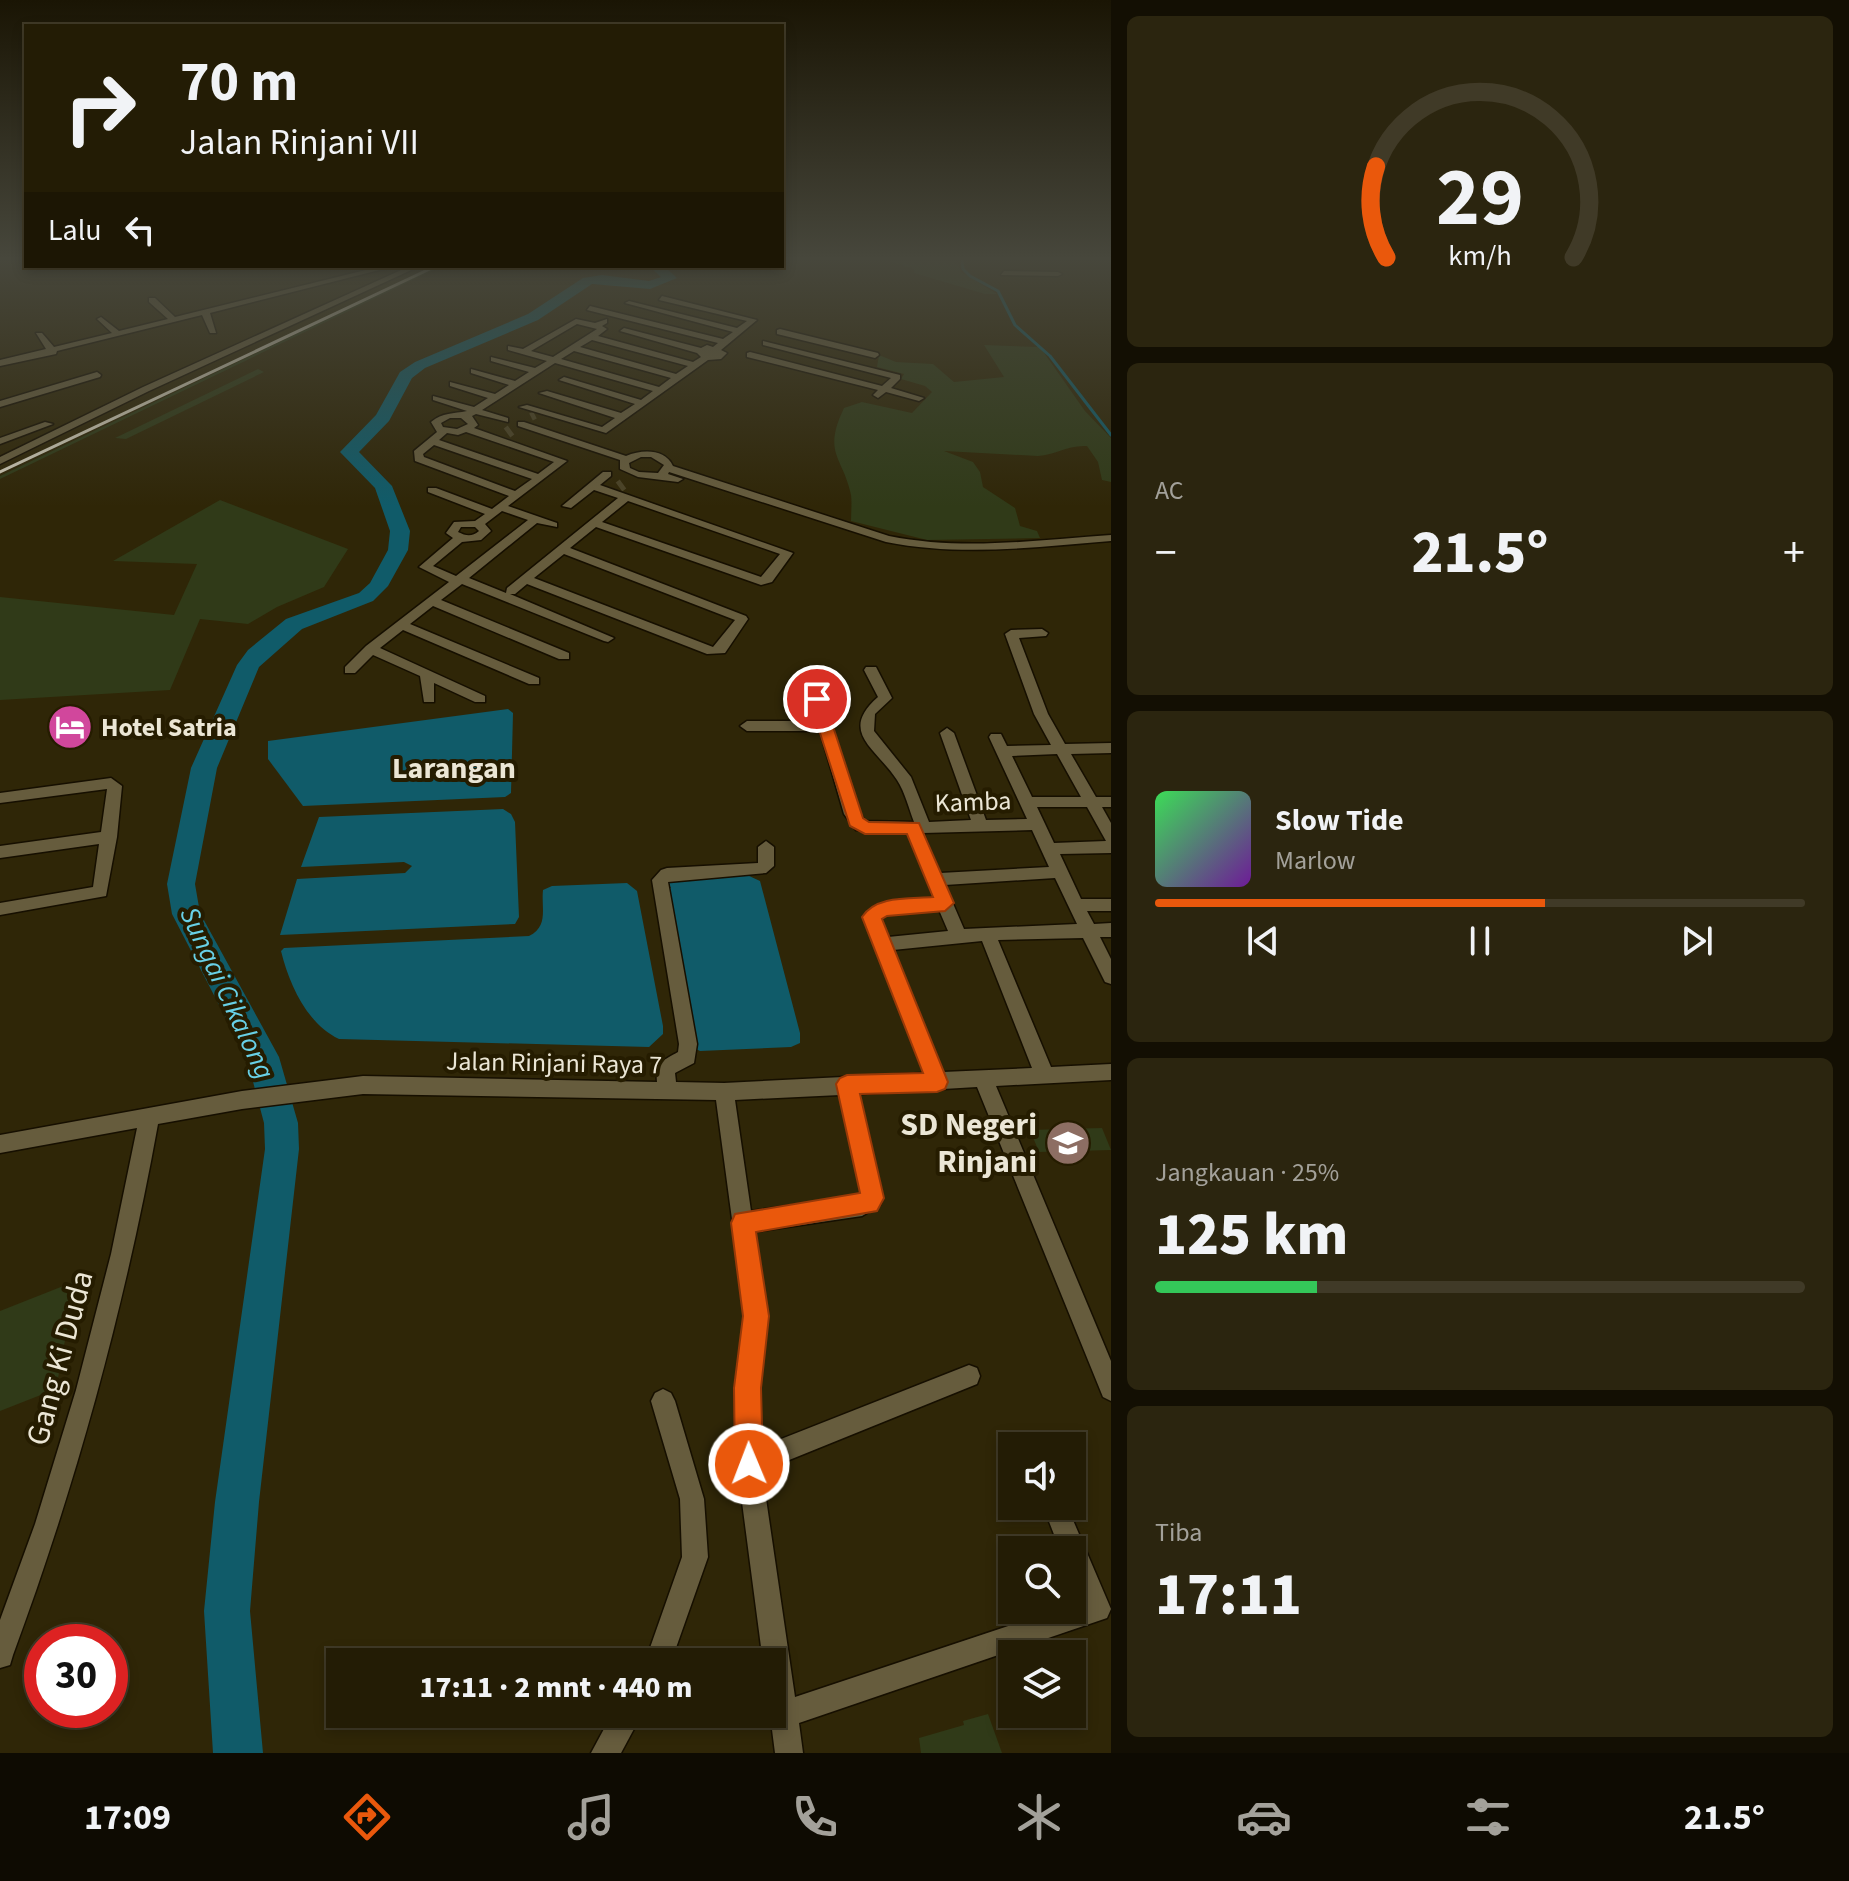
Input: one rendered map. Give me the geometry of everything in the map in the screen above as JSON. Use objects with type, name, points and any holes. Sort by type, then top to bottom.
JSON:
[{"type":"street","points":[[45,343],[53,352]]},
{"type":"street","points":[[0,363],[89,343]]},
{"type":"street","points":[[0,461],[247,343]]},
{"type":"street","points":[[525,351],[539,343]]},
{"type":"street","points":[[424,415],[438,419],[470,413],[581,343]]},
{"type":"street","points":[[612,343],[694,365]]},
{"type":"street","points":[[665,343],[703,354],[732,356],[919,398]]},
{"type":"street","points":[[725,343],[732,356]]},
{"type":"street","points":[[732,356],[766,343],[897,377],[876,397]]},
{"type":"street","points":[[832,343],[875,355]]},
{"type":"street","points":[[511,348],[660,390]]},
{"type":"street","points":[[572,348],[677,377]]},
{"type":"street","points":[[583,368],[520,409],[603,431],[694,365],[703,354]]},
{"type":"street","points":[[494,359],[536,371]]},
{"type":"street","points":[[474,371],[516,384]]},
{"type":"street","points":[[0,404],[97,375]]},
{"type":"street","points":[[564,380],[642,403]]},
{"type":"street","points":[[453,384],[496,397]]},
{"type":"street","points":[[544,393],[623,417]]},
{"type":"street","points":[[436,398],[470,413],[505,420]]},
{"type":"street","points":[[468,429],[473,423],[470,413]]},
{"type":"street","points":[[509,432],[535,415]]},
{"type":"street","points":[[438,419],[436,426],[444,431],[509,432],[626,459],[638,454],[654,455],[665,460],[665,471]]},
{"type":"street","points":[[0,441],[48,424]]},
{"type":"street","points":[[444,431],[418,453],[419,459],[517,495]]},
{"type":"street","points":[[478,524],[562,461],[509,432]]},
{"type":"street","points":[[433,441],[540,478]]},
{"type":"street","points":[[626,459],[623,465],[634,474]]},
{"type":"street","points":[[511,591],[594,523],[634,474],[665,471],[856,536],[949,546],[1111,538]]},
{"type":"street","points":[[567,506],[607,474]]},
{"type":"street","points":[[592,486],[620,490],[787,553],[768,579],[761,581],[594,523]]},
{"type":"street","points":[[432,490],[553,525]]},
{"type":"street","points":[[350,670],[371,649],[536,519]]},
{"type":"street","points":[[459,539],[452,533],[450,523],[478,524],[484,528],[483,535],[474,539],[459,539],[425,567],[608,638]]},
{"type":"street","points":[[526,579],[712,651],[720,650],[742,619],[562,549]]},
{"type":"street","points":[[432,601],[564,656]]},
{"type":"street","points":[[402,625],[534,681]]},
{"type":"street","points":[[1042,633],[1011,634],[1041,714],[1111,837]]},
{"type":"street","points":[[371,649],[407,671],[426,674],[480,699]]},
{"type":"street","points":[[871,670],[885,698],[869,712],[867,732],[906,781],[935,879],[958,936]]},
{"type":"street","points":[[426,674],[429,699]]},
{"type":"street","points":[[747,726],[825,726],[817,699]]},
{"type":"street","name":"Kamba","points":[[825,726],[856,822],[865,828],[1035,824],[999,744],[1061,749]]},
{"type":"street","points":[[947,733],[980,824]]},
{"type":"street","points":[[1061,749],[1111,748]]},
{"type":"street","points":[[0,798],[111,783],[115,786],[99,893],[0,909]]},
{"type":"street","points":[[1026,802],[1111,802]]},
{"type":"street","points":[[1035,824],[1111,977]]},
{"type":"street","points":[[0,852],[109,837]]},
{"type":"street","points":[[668,1090],[665,1069],[687,1057],[688,1044],[660,880],[667,874],[760,869],[766,866],[766,847]]},
{"type":"street","points":[[1048,849],[1111,847]]},
{"type":"street","points":[[935,879],[1060,872]]},
{"type":"street","points":[[937,1082],[872,917],[874,912],[882,909],[945,903]]},
{"type":"street","points":[[1076,905],[1111,905]]},
{"type":"street","points":[[883,944],[987,934],[1111,930]]},
{"type":"street","points":[[987,934],[1045,1076]]},
{"type":"street","name":"Jalan Rinjani Raya 7","points":[[0,1144],[296,1091],[363,1085],[724,1092],[847,1084],[984,1081],[1111,1072]]},
{"type":"street","points":[[984,1081],[1111,1389]]},
{"type":"street","points":[[743,1223],[862,1206],[873,1198],[847,1084]]},
{"type":"street","points":[[724,1092],[756,1316],[747,1388],[749,1464],[773,1648]]},
{"type":"street","name":"Gang Ki Duda","points":[[0,1655],[21,1601],[75,1430],[133,1210],[149,1118]]},
{"type":"street","points":[[749,1464],[969,1376]]},
{"type":"street","points":[[663,1401],[692,1499],[695,1557],[663,1648]]},
{"type":"street","points":[[786,1700],[1098,1609],[1060,1520]]},
{"type":"street","points":[[605,1753],[620,1728]]},
{"type":"street","points":[[785,1728],[789,1753]]},
{"type":"green space","points":[[278,343],[283,343],[0,479],[0,476]]},
{"type":"green space","points":[[984,345],[1040,347],[1085,411],[1111,438],[1111,482],[1102,480],[1098,462],[1087,446],[1038,456],[944,451],[973,462],[980,472],[983,487],[1015,508],[1020,526],[1037,531],[1040,538],[927,540],[851,521],[851,495],[834,445],[844,408],[862,402],[912,413],[932,392],[925,386],[901,379],[904,374],[877,367],[879,355],[896,362],[933,364],[954,382],[1004,377]]},
{"type":"green space","points":[[258,369],[264,372],[126,439],[115,438]]},
{"type":"green space","points":[[220,500],[348,549],[324,587],[277,607],[248,624],[200,619],[170,690],[0,700],[0,597],[174,615],[197,564],[113,561]]},
{"type":"green space","points":[[1102,1128],[1111,1150],[1039,1152],[1030,1130]]},
{"type":"green space","points":[[76,1281],[56,1389],[0,1411],[0,1311]]},
{"type":"green space","points":[[988,1714],[1002,1753],[921,1753],[919,1738],[964,1725],[963,1721]]},
{"type":"water","points":[[508,709],[513,713],[511,793],[505,797],[303,806],[268,759],[268,741]]},
{"type":"water","points":[[503,809],[511,814],[515,822],[519,917],[515,924],[280,935],[297,879],[405,873],[412,866],[404,862],[301,867],[319,817]]},
{"type":"water","points":[[747,875],[760,881],[800,1043],[791,1047],[700,1051],[696,1049],[667,888],[671,888],[666,880]]},
{"type":"water","points":[[627,883],[637,891],[663,1026],[663,1034],[649,1047],[339,1039],[318,1024],[301,1002],[281,951],[284,948],[529,936],[542,922],[543,890],[552,886]]},
{"type":"waterway","name":"Sungai Cikalong","points":[[238,1753],[227,1611],[237,1502],[282,1149],[281,1123],[263,1057],[186,914],[181,884],[204,768],[248,665],[294,624],[366,597],[378,586],[398,550],[400,531],[383,486],[349,452],[383,417],[406,375],[420,365],[472,343]]},
{"type":"waterway","points":[[1035,343],[1050,356],[1111,435]]},
{"type":"tunnel","points":[[531,417],[535,415]]},
{"type":"tunnel","points":[[507,433],[511,430]]},
{"type":"tunnel","points":[[619,487],[623,484]]},
{"type":"railway","points":[[0,472],[273,343]]},
{"type":"place","name":"Hotel Satria","points":[[70,727]]},
{"type":"place","name":"SD Negeri Rinjani","points":[[1068,1143]]},
{"type":"district","name":"Larangan","points":[[454,768]]},
{"type":"route","points":[[749,1464],[747,1388],[756,1316],[748,1277],[743,1223],[869,1203],[873,1198],[847,1084],[937,1082],[872,917],[874,912],[882,909],[945,903],[913,828],[865,828],[856,822],[817,699]]}]
